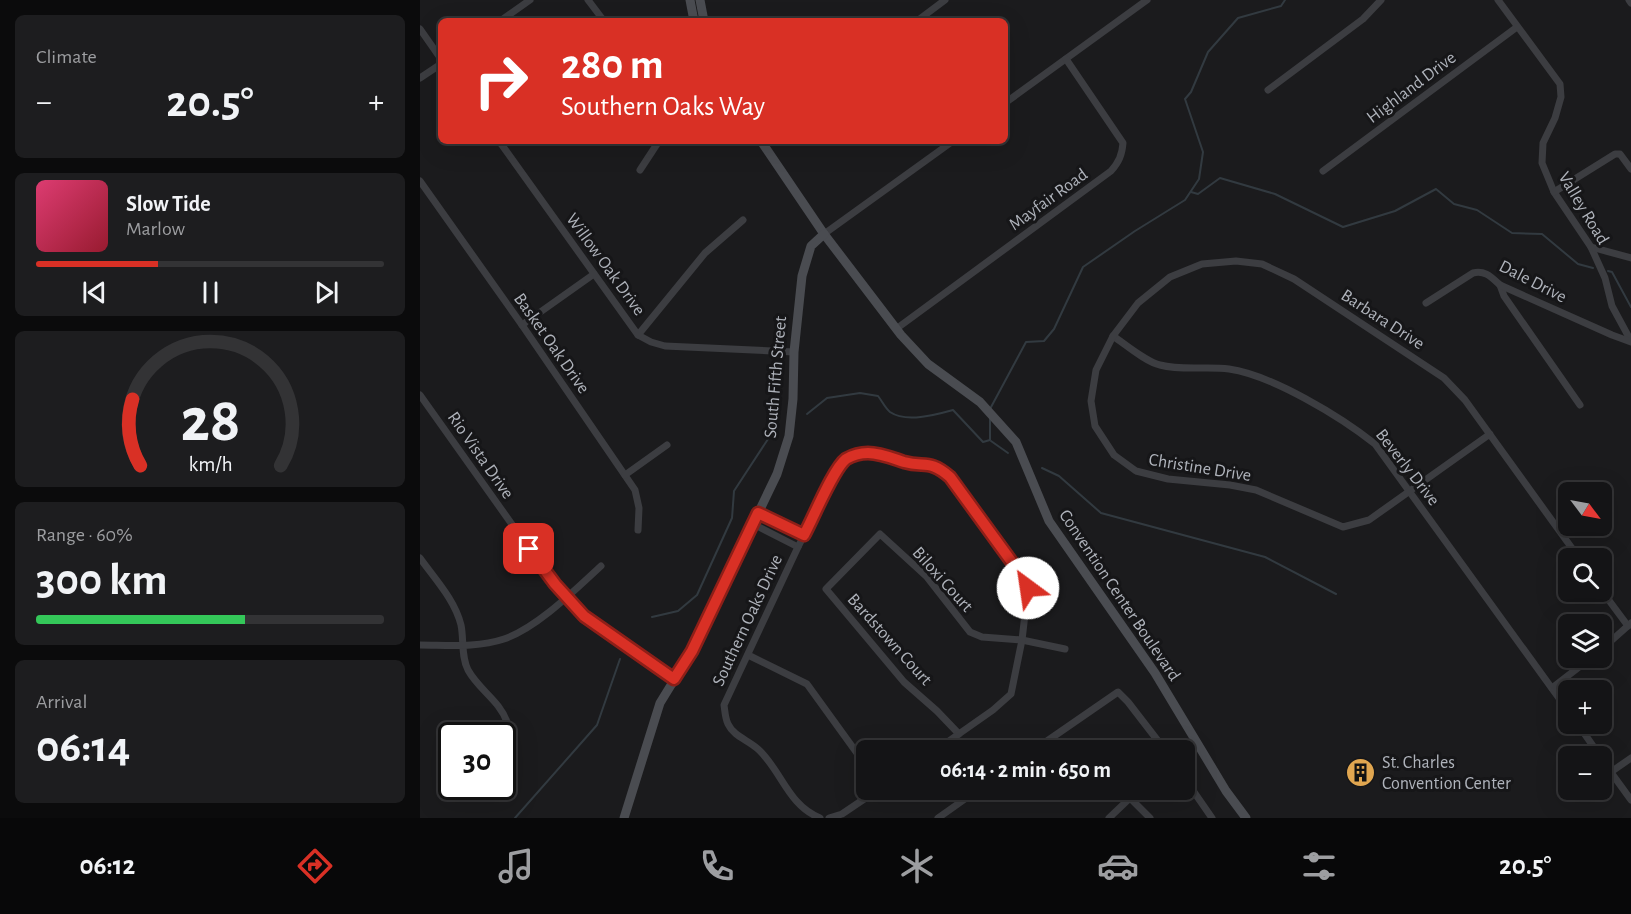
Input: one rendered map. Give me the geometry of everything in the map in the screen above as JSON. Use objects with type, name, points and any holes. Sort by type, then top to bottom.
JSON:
[{"type":"street","points":[[504,18],[530,0]]},
{"type":"street","points":[[588,0],[602,18]]},
{"type":"street","points":[[690,0],[693,18]]},
{"type":"street","points":[[700,0],[703,18]]},
{"type":"street","points":[[921,18],[945,0]]},
{"type":"street","points":[[1008,101],[1147,0]]},
{"type":"street","points":[[1268,90],[1363,19],[1381,0]]},
{"type":"street","name":"Valley Road","points":[[1498,0],[1560,84],[1561,97],[1555,118],[1543,143],[1542,162],[1554,192],[1591,247],[1605,278],[1612,306],[1631,342]]},
{"type":"street","name":"Highland Drive","points":[[1323,171],[1517,27]]},
{"type":"street","points":[[420,29],[438,54]]},
{"type":"street","name":"Mayfair Road","points":[[896,329],[1111,171],[1117,164],[1122,154],[1123,143],[1066,59]]},
{"type":"street","points":[[420,78],[438,66]]},
{"type":"street","name":"Willow Oak Drive","points":[[501,144],[638,335],[665,346],[794,352]]},
{"type":"street","points":[[640,170],[657,144]]},
{"type":"street","name":"Convention Center Boulevard","points":[[763,144],[824,234],[896,329],[927,364],[970,395],[1016,442],[1049,521],[1155,673],[1226,791],[1246,818]]},
{"type":"street","points":[[824,234],[949,144]]},
{"type":"street","points":[[1554,192],[1615,154],[1620,154],[1631,169]]},
{"type":"street","name":"Basket Oak Drive","points":[[420,181],[625,475],[638,499],[638,530]]},
{"type":"street","points":[[638,335],[705,253],[743,220]]},
{"type":"street","name":"South Fifth Street","points":[[624,818],[660,703],[692,651],[777,474],[789,436],[798,300],[807,253],[824,234]]},
{"type":"street","points":[[1591,247],[1631,258]]},
{"type":"street","name":"Barbara Drive","points":[[1113,336],[1138,303],[1170,277],[1202,264],[1236,261],[1262,264],[1294,279],[1444,378],[1466,400],[1572,548]]},
{"type":"street","name":"Dale Drive","points":[[1426,303],[1473,273],[1480,271],[1486,273],[1500,285],[1631,342]]},
{"type":"street","points":[[522,325],[594,274]]},
{"type":"street","points":[[1500,285],[1504,296],[1580,405]]},
{"type":"street","name":"Christine Drive","points":[[1113,336],[1096,370],[1091,401],[1095,426],[1114,455],[1136,471],[1168,479],[1256,490],[1343,527],[1369,520],[1490,434]]},
{"type":"street","name":"Beverly Drive","points":[[1113,336],[1158,365],[1190,369],[1228,369],[1266,379],[1352,426],[1368,438],[1375,444],[1558,696]]},
{"type":"street","name":"Rio Vista Drive","points":[[420,395],[543,568],[567,598],[596,626],[674,679]]},
{"type":"street","points":[[625,475],[667,445]]},
{"type":"street","name":"Southern Oaks Drive","points":[[820,818],[809,814],[799,806],[765,756],[753,744],[740,739],[728,724],[724,705],[798,547],[836,473],[845,460],[857,454],[879,454],[912,464],[929,464],[939,468],[958,487],[1028,588],[1022,640],[1011,694],[950,740]]},
{"type":"street","points":[[758,513],[804,535]]},
{"type":"street","points":[[753,524],[798,547]]},
{"type":"street","name":"Biloxi Court","points":[[826,589],[880,534],[927,578],[970,632],[982,637],[1022,640],[1065,649]]},
{"type":"street","points":[[420,558],[456,609],[461,626],[464,660],[469,672],[481,688],[497,703],[507,722]]},
{"type":"street","points":[[420,645],[483,644],[506,638],[567,598],[601,566]]},
{"type":"street","name":"Bardstown Court","points":[[826,589],[904,682],[959,734]]},
{"type":"street","points":[[1611,602],[1629,625],[1612,642]]},
{"type":"street","points":[[748,655],[807,684],[856,752]]},
{"type":"street","points":[[1552,688],[1578,668]]},
{"type":"street","points":[[1048,740],[1118,692],[1157,740]]},
{"type":"street","points":[[1612,771],[1631,758]]},
{"type":"street","points":[[1612,773],[1631,800]]},
{"type":"street","points":[[1195,793],[1212,818]]},
{"type":"street","points":[[829,818],[842,814],[863,800]]},
{"type":"street","points":[[938,818],[963,800]]},
{"type":"street","points":[[1109,818],[1128,800]]},
{"type":"street","points":[[1132,800],[1150,818]]},
{"type":"waterway","points":[[990,409],[1026,342],[1044,341],[1054,329],[1083,267],[1185,200],[1199,179],[1203,152],[1185,99],[1191,92],[1208,52],[1238,18],[1281,6],[1285,0]]},
{"type":"waterway","points":[[1191,192],[1198,194],[1220,178],[1275,194],[1343,227],[1395,211],[1436,189],[1454,204],[1477,210],[1512,233],[1542,234],[1578,264],[1593,268]]},
{"type":"waterway","points":[[1608,271],[1612,272],[1631,307]]},
{"type":"waterway","points":[[807,414],[827,398],[860,393],[878,396],[890,412],[904,417],[921,417],[953,410],[983,442],[990,440],[990,418]]},
{"type":"waterway","points":[[652,617],[678,611],[697,595],[732,518],[734,491],[770,436]]},
{"type":"waterway","points":[[991,441],[1008,453]]},
{"type":"waterway","points":[[1042,468],[1059,476],[1101,513],[1265,557],[1336,594]]},
{"type":"waterway","points":[[515,818],[597,725],[620,659]]},
{"type":"place","name":"St. Charles Convention Center","points":[[1361,772]]},
{"type":"route","points":[[529,549],[555,584],[584,616],[674,679],[692,651],[758,513],[804,535],[845,460],[857,454],[869,453],[912,464],[929,464],[939,468],[950,477],[1022,576],[1028,588]]}]
